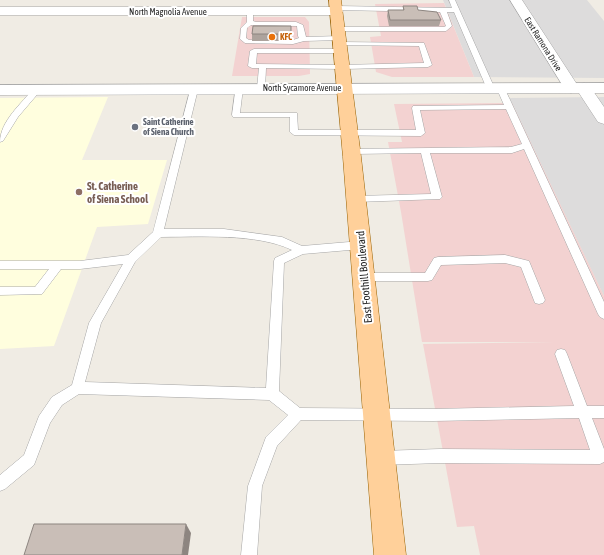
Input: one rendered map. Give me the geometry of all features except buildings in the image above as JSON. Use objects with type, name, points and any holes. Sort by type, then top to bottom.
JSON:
[{"type":"main road","name":"East Foothill Boulevard","points":[[336,6],[351,142],[390,555]]},
{"type":"street","name":"East Ramona Drive","points":[[516,0],[577,88],[604,119]]},
{"type":"street","name":"North Magnolia Avenue","points":[[0,11],[250,17],[336,6]]},
{"type":"street","name":"North Sycamore Avenue","points":[[0,90],[239,88],[604,88]]},
{"type":"lane","points":[[452,0],[496,89],[509,106],[604,314]]},
{"type":"lane","points":[[336,6],[456,10]]},
{"type":"lane","points":[[304,39],[301,36],[300,25],[255,24],[250,17],[244,28],[243,39],[247,42],[293,42],[304,39],[341,49],[428,65],[422,44],[341,49],[254,51],[252,66],[263,66],[341,49],[446,29],[449,26],[443,10]]},
{"type":"lane","points":[[261,88],[263,66]]},
{"type":"lane","points":[[239,88],[236,115],[294,115],[294,132],[351,142],[425,151],[512,150],[527,145]]},
{"type":"lane","points":[[77,388],[95,323],[131,259],[158,233],[194,89]]},
{"type":"lane","points":[[0,139],[15,116],[37,90]]},
{"type":"lane","points":[[351,142],[421,133],[416,108],[509,106]]},
{"type":"lane","points":[[356,199],[437,198],[425,151]]},
{"type":"lane","points":[[158,233],[224,233],[282,241],[301,250]]},
{"type":"lane","points":[[272,394],[279,261],[301,250],[361,246]]},
{"type":"lane","points":[[0,265],[80,265],[131,259]]},
{"type":"lane","points":[[364,277],[428,276],[438,261],[504,259],[526,264],[539,300]]},
{"type":"lane","points":[[0,291],[38,291],[58,265]]},
{"type":"lane","points":[[380,458],[440,456],[600,457],[561,354]]},
{"type":"lane","points":[[0,484],[29,460],[44,420],[57,401],[77,388],[272,394],[298,414],[377,415],[604,412]]},
{"type":"lane","points":[[249,555],[255,486],[271,442],[298,414]]},
{"type":"shaded area","points":[[443,0],[587,0],[604,21],[604,78],[474,77]]},
{"type":"shaded area","points":[[444,3],[474,77],[392,77],[376,72],[370,37],[381,36],[375,4]]},
{"type":"shaded area","points":[[242,17],[305,17],[309,22],[310,74],[299,76],[232,76]]},
{"type":"shaded area","name":"St. Catherine of Siena School","points":[[108,97],[82,160],[167,160],[148,224],[97,227],[54,346],[0,349],[0,98]]},
{"type":"shaded area","points":[[604,97],[604,296],[509,98]]},
{"type":"shaded area","points":[[512,103],[604,296],[604,555],[480,555],[474,526],[457,527],[423,344],[555,342],[422,342],[388,142],[402,142],[394,104]]},
{"type":"place","name":"KFC","points":[[272,37]]},
{"type":"place","name":"Saint Catherine of Siena Church","points":[[135,127]]},
{"type":"place","name":"St. Catherine of Siena School","points":[[79,192]]}]
